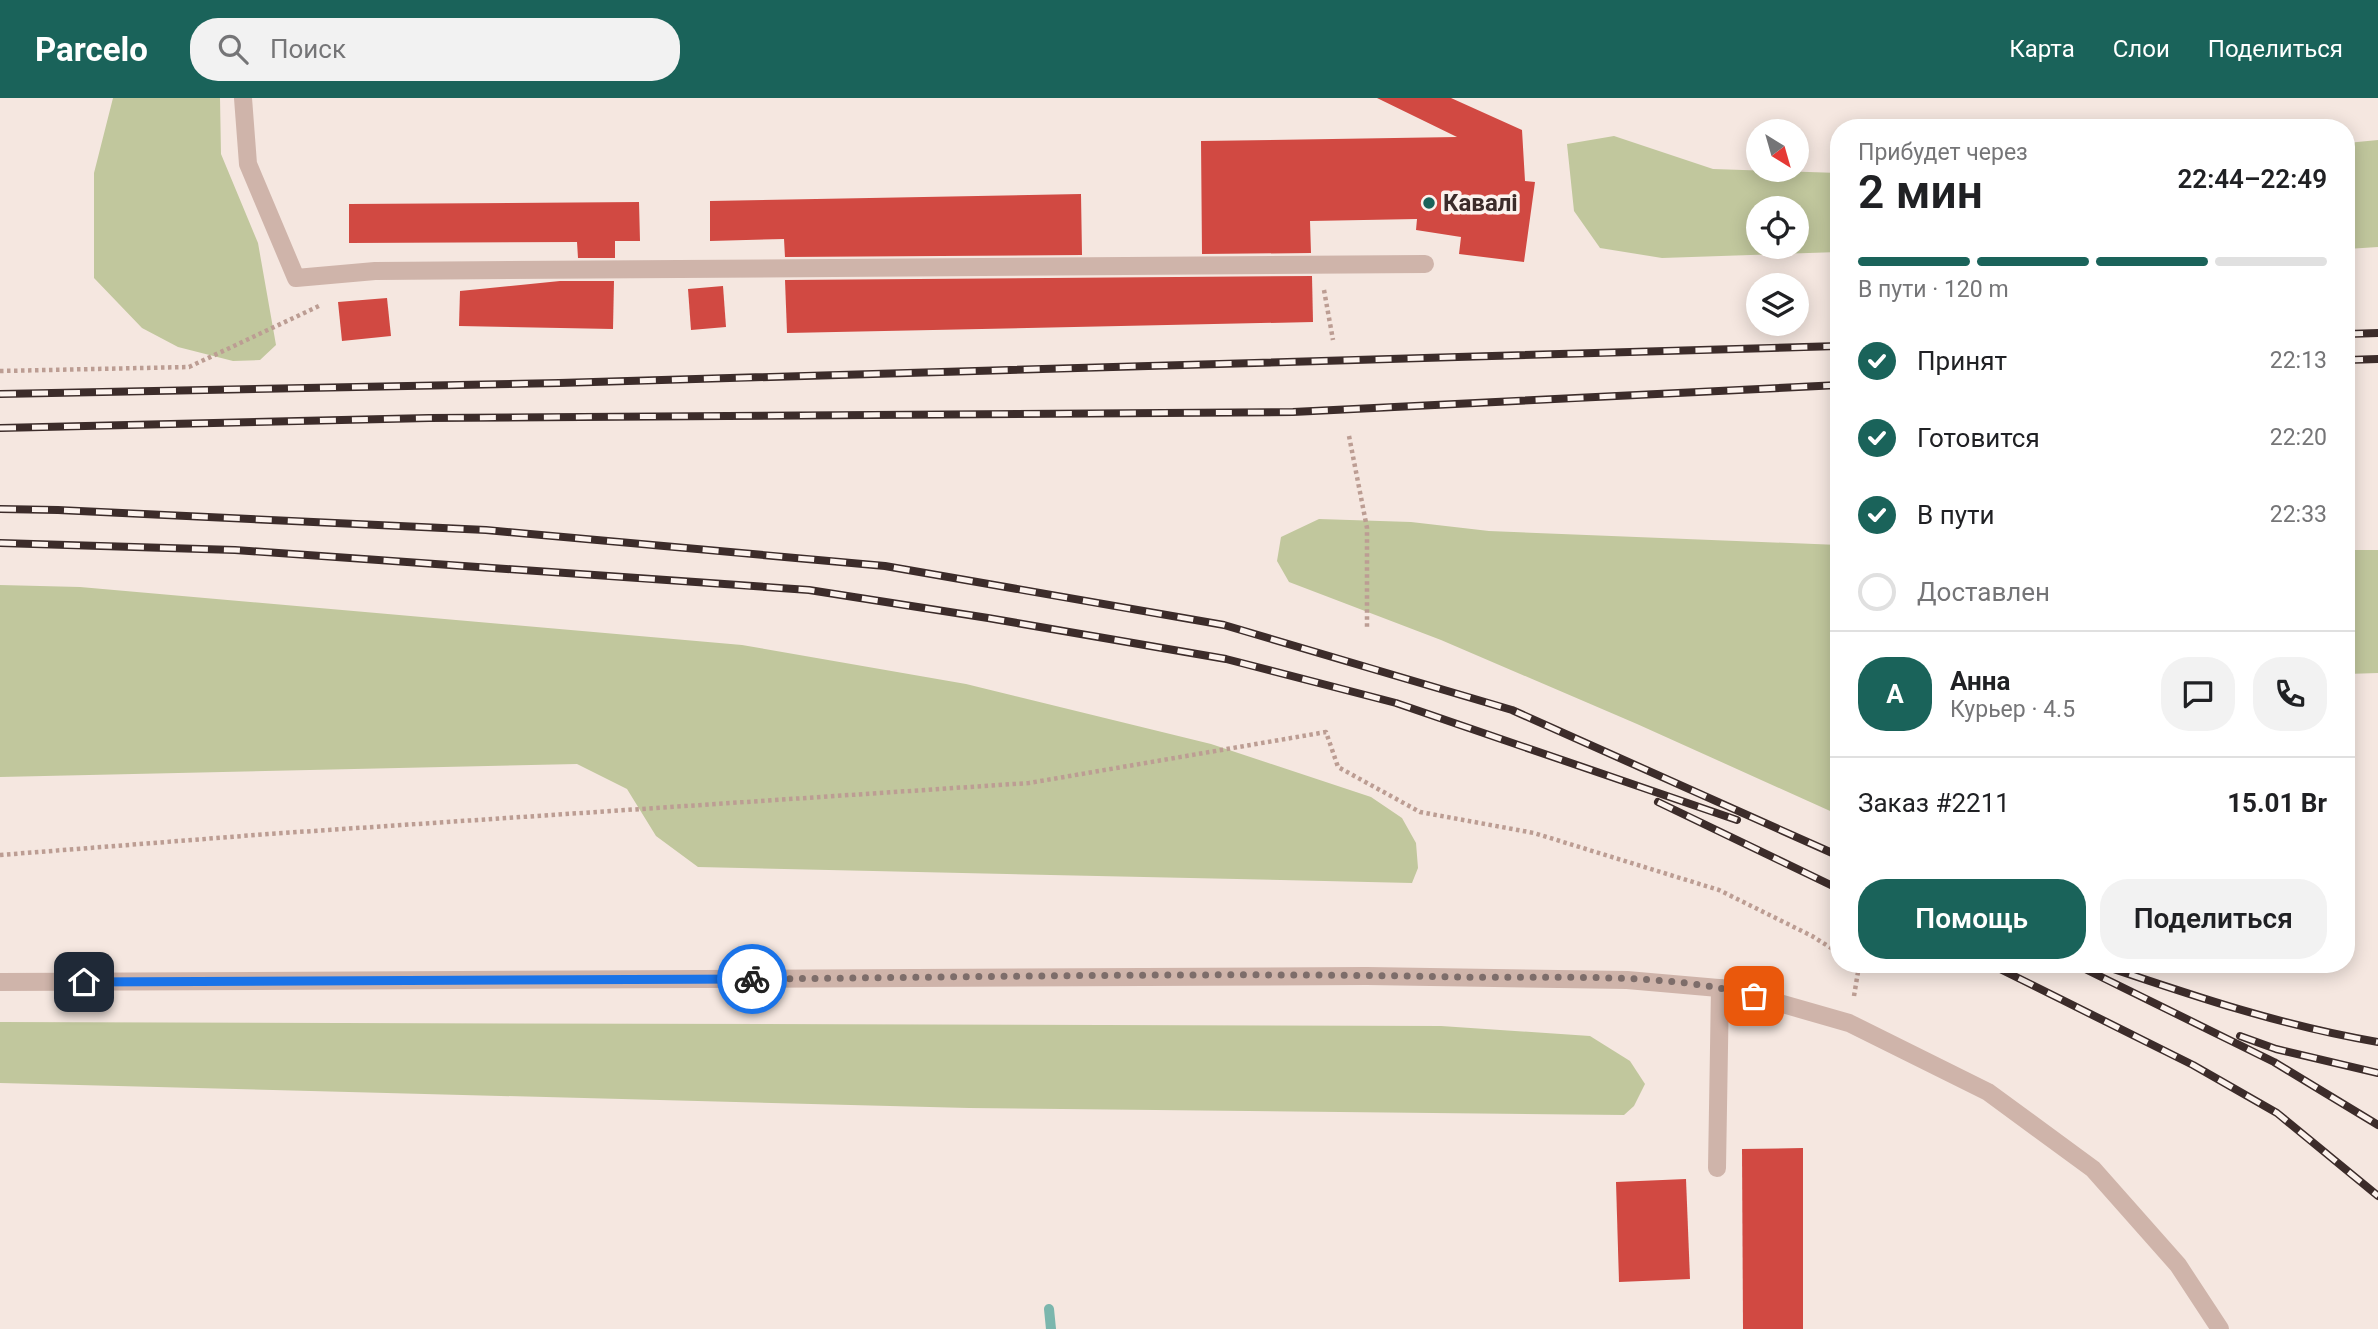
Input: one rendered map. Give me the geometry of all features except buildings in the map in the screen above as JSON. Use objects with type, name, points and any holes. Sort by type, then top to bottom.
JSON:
[{"type":"street","points":[[243,98],[248,164],[296,278],[375,271],[1425,264]]},
{"type":"street","points":[[0,982],[1367,976],[1627,980],[1720,988],[1849,1023],[1988,1092],[2093,1169],[2178,1265],[2220,1329]]},
{"type":"street","points":[[1717,1168],[1720,988]]},
{"type":"path","points":[[1320,265],[1333,340]]},
{"type":"path","points":[[0,371],[189,367],[323,304]]},
{"type":"path","points":[[1349,436],[1367,528],[1367,628]]},
{"type":"path","points":[[0,856],[268,834],[1029,783],[1326,732],[1338,767],[1420,812],[1534,833],[1719,890],[1830,947]]},
{"type":"green space","points":[[113,98],[220,98],[221,154],[258,243],[276,345],[260,360],[233,361],[178,347],[142,328],[94,278],[94,173]]},
{"type":"green space","points":[[1614,136],[1713,169],[1746,170],[1746,182],[1810,182],[1810,172],[1830,173],[1830,252],[1809,253],[1809,196],[1746,196],[1746,255],[1662,258],[1600,248],[1574,211],[1567,144]]},
{"type":"green space","points":[[2378,140],[2378,247],[2355,248],[2355,142]]},
{"type":"green space","points":[[1319,519],[1411,522],[1489,531],[1830,545],[1830,811],[1441,640],[1289,582],[1277,561],[1281,537]]},
{"type":"green space","points":[[2355,550],[2378,550],[2378,673],[2355,674]]},
{"type":"green space","points":[[0,585],[80,587],[742,645],[966,684],[1211,744],[1371,797],[1402,818],[1416,843],[1418,868],[1412,883],[698,867],[656,836],[627,789],[577,764],[0,777]]},
{"type":"green space","points":[[0,1022],[1441,1026],[1590,1036],[1630,1061],[1645,1084],[1634,1106],[1624,1115],[969,1108],[0,1083]]},
{"type":"waterway","points":[[1049,1309],[1051,1329]]},
{"type":"railway","points":[[2355,334],[2378,333]]},
{"type":"railway","points":[[0,394],[559,383],[1830,346]]},
{"type":"railway","points":[[2355,360],[2378,359]]},
{"type":"railway","points":[[0,428],[429,418],[1293,412],[1830,385]]},
{"type":"railway","points":[[0,509],[486,530],[885,566],[1224,625],[1512,710],[1830,852]]},
{"type":"railway","points":[[0,543],[235,550],[809,590],[988,618],[1226,659],[1396,703],[1737,820]]},
{"type":"railway","points":[[1658,802],[1830,885]]},
{"type":"railway","points":[[2008,973],[2193,1065],[2277,1113],[2378,1196]]},
{"type":"railway","points":[[2093,973],[2274,1062],[2378,1125]]},
{"type":"railway","points":[[2126,973],[2272,1018],[2378,1042]]},
{"type":"railway","points":[[2240,1036],[2276,1049],[2378,1073]]},
{"type":"way so far","points":[[752,979],[1367,976],[1627,980],[1730,989],[1754,996]]},
{"type":"place","name":"Кавалі","points":[[1429,203]]},
{"type":"route","points":[[84,982],[752,979]]}]
